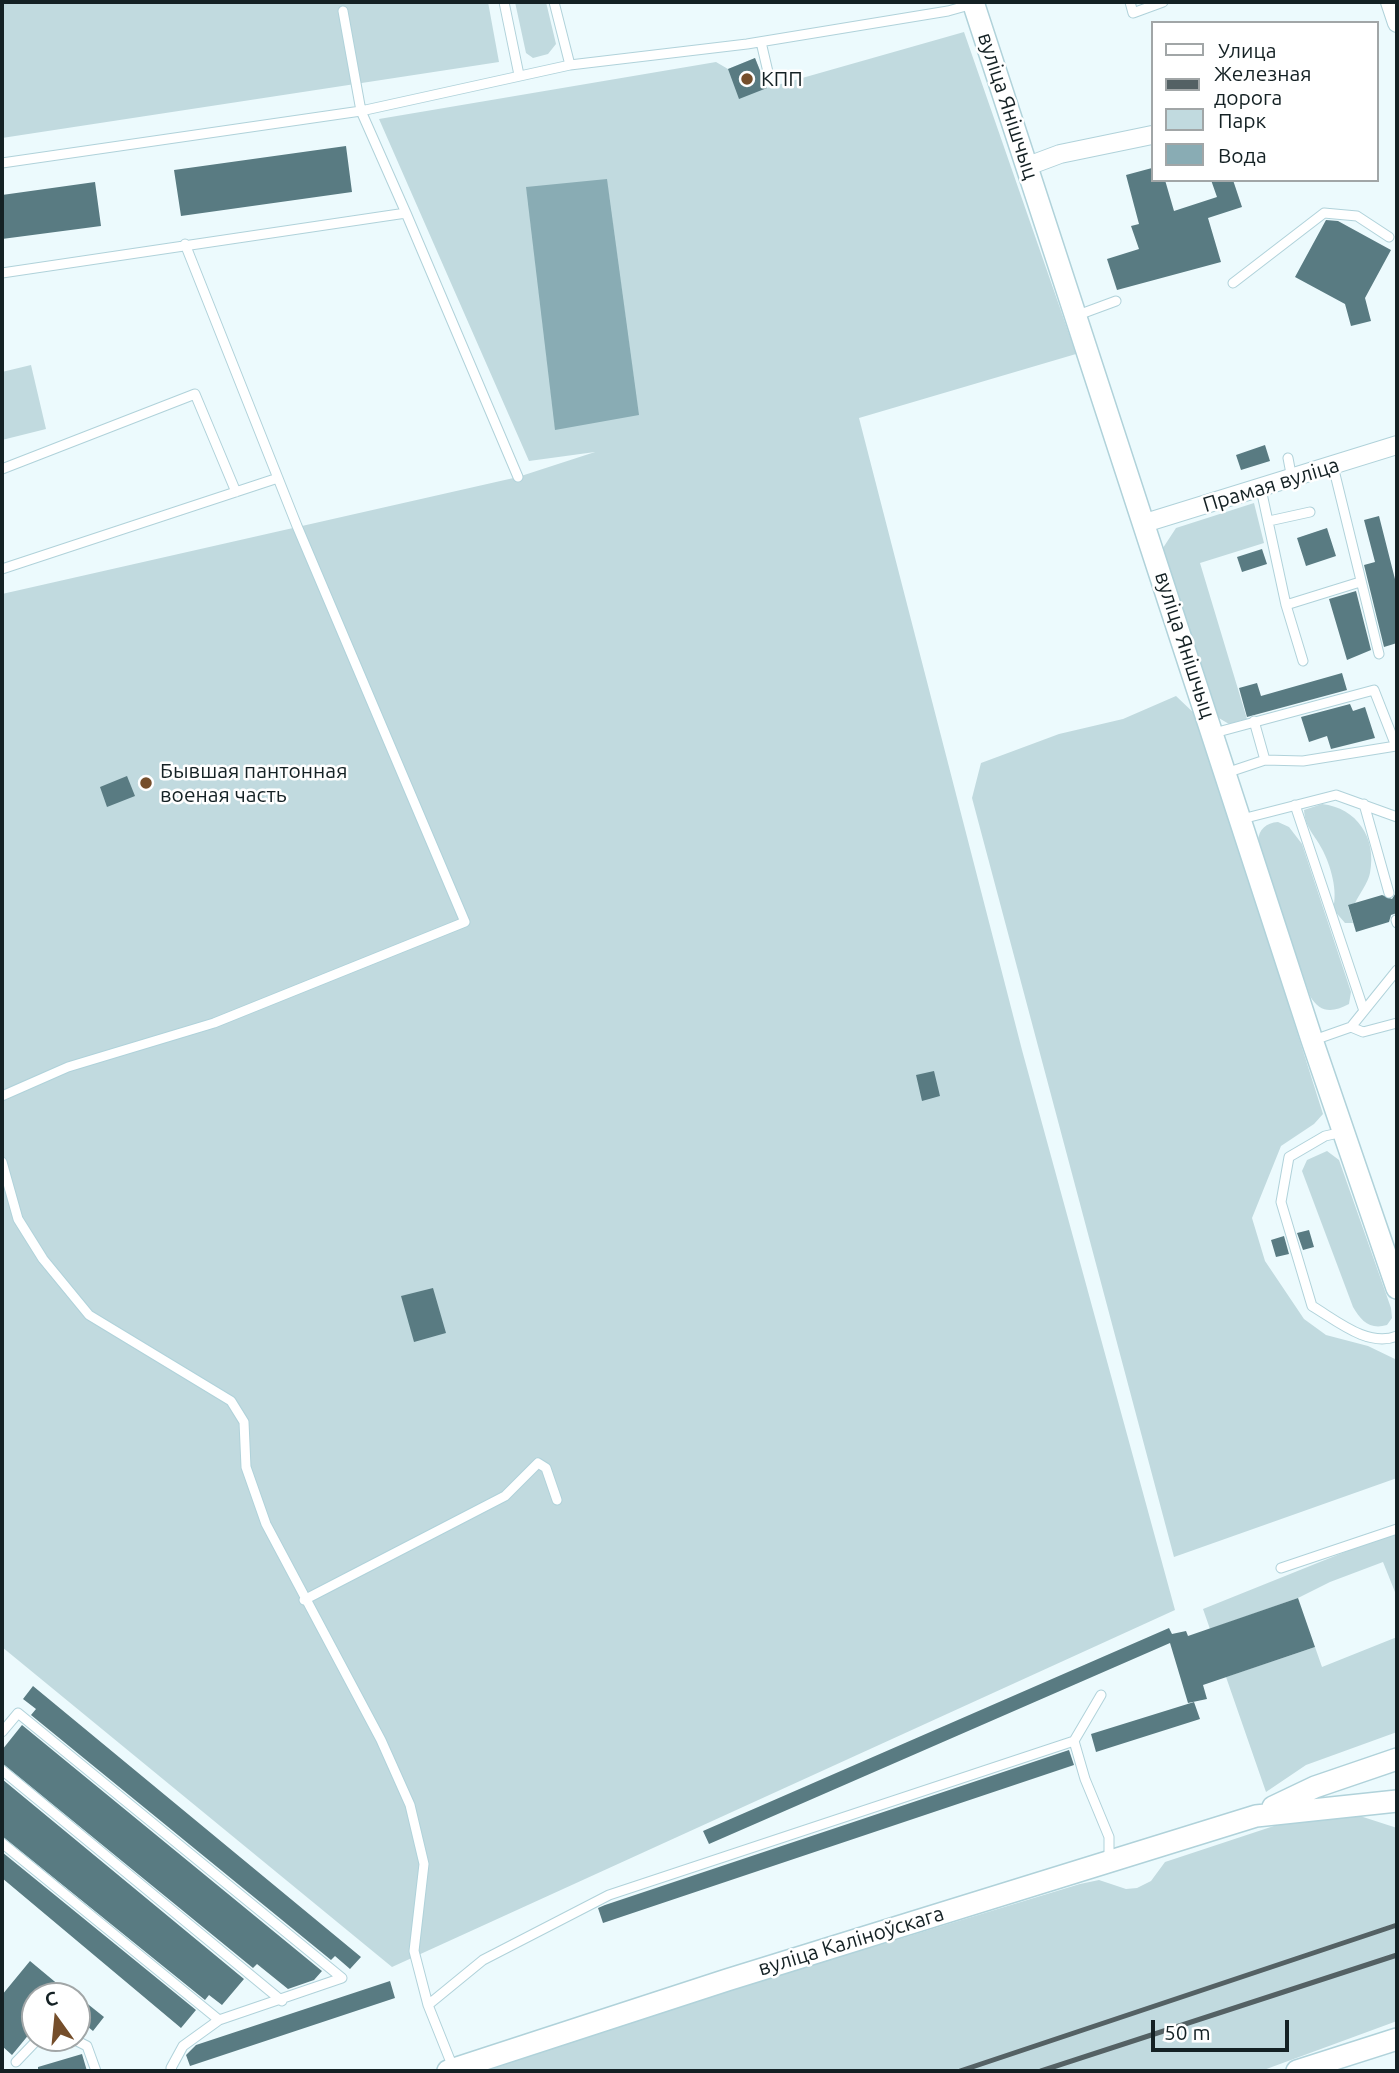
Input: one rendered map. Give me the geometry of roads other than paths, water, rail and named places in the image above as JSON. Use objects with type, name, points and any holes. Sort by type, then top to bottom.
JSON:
[{"type":"street","points":[[1390,2],[1397,23]]},
{"type":"street","name":"вуліца Янішчыц","points":[[973,3],[1078,315],[1312,1040],[1397,1288]]},
{"type":"street","points":[[1028,166],[1060,154],[1150,135]]},
{"type":"street","name":"Прамая вуліца","points":[[1145,523],[1262,489],[1397,445]]},
{"type":"street","name":"вуліца Каліноўскага","points":[[451,2070],[727,1980],[1256,1816],[1315,1787],[1397,1759]]},
{"type":"street","name":"вуліца Каліноўскага","points":[[1256,1816],[1397,1801]]},
{"type":"street","points":[[1297,2071],[1397,2039]]},
{"type":"lane","points":[[503,2],[519,75]]},
{"type":"lane","points":[[554,2],[570,65]]},
{"type":"lane","points":[[1130,2],[1133,13],[1163,2]]},
{"type":"lane","points":[[2,163],[361,111],[570,65],[761,42],[948,11],[973,3]]},
{"type":"lane","points":[[343,11],[361,111],[518,477]]},
{"type":"lane","points":[[761,42],[768,72]]},
{"type":"lane","points":[[2,273],[406,213]]},
{"type":"lane","points":[[1233,283],[1324,213],[1357,216],[1389,237]]},
{"type":"lane","points":[[2,1096],[68,1067],[214,1023],[465,922],[278,478],[185,244]]},
{"type":"lane","points":[[1078,315],[1116,301]]},
{"type":"lane","points":[[2,469],[195,394],[236,492]]},
{"type":"lane","points":[[1288,458],[1292,479]]},
{"type":"lane","points":[[1333,466],[1379,654]]},
{"type":"lane","points":[[2,569],[278,478]]},
{"type":"lane","points":[[1262,489],[1286,605],[1303,660]]},
{"type":"lane","points":[[1269,521],[1310,512]]},
{"type":"lane","points":[[1286,605],[1360,582]]},
{"type":"lane","points":[[1214,733],[1374,690],[1396,746],[1303,761],[1265,760],[1226,773]]},
{"type":"lane","points":[[1254,721],[1265,760]]},
{"type":"lane","points":[[1240,819],[1336,794],[1397,817]]},
{"type":"lane","points":[[1364,804],[1389,893]]},
{"type":"lane","points":[[1295,805],[1364,1011]]},
{"type":"lane","points":[[1312,1040],[1351,1027],[1397,970]]},
{"type":"lane","points":[[1351,1027],[1363,1032],[1397,1023]]},
{"type":"lane","points":[[1344,1132],[1325,1136],[1289,1157],[1281,1202],[1312,1306],[1359,1335],[1389,1339],[1397,1336]]},
{"type":"lane","points":[[2,1162],[18,1219],[43,1259],[89,1315],[230,1401],[244,1422],[246,1466],[265,1524],[381,1740],[410,1805],[424,1864],[414,1951],[428,2005],[451,2070]]},
{"type":"lane","points":[[304,1600],[505,1496],[538,1462],[546,1468],[557,1500]]},
{"type":"lane","points":[[1281,1568],[1397,1529]]},
{"type":"lane","points":[[428,2005],[483,1959],[609,1895],[1074,1741],[1101,1695]]},
{"type":"lane","points":[[2,1732],[19,1713],[342,1978],[282,2001],[219,2020],[183,2046],[171,2068],[172,2071]]},
{"type":"lane","points":[[1074,1741],[1085,1779],[1109,1837],[1109,1861]]},
{"type":"lane","points":[[2,1770],[282,2001]]},
{"type":"lane","points":[[2,1843],[219,2020]]},
{"type":"lane","points":[[16,2062],[26,2052]]},
{"type":"lane","points":[[89,2052],[96,2071]]},
{"type":"water","points":[[607,179],[639,415],[555,430],[526,187]]},
{"type":"railway","points":[[960,2071],[1397,1925]]},
{"type":"railway","points":[[1041,2071],[1397,1955]]},
{"type":"place","name":"КПП","points":[[747,79]]},
{"type":"place","name":"Бывшая пантонная военая часть","points":[[146,783]]}]
